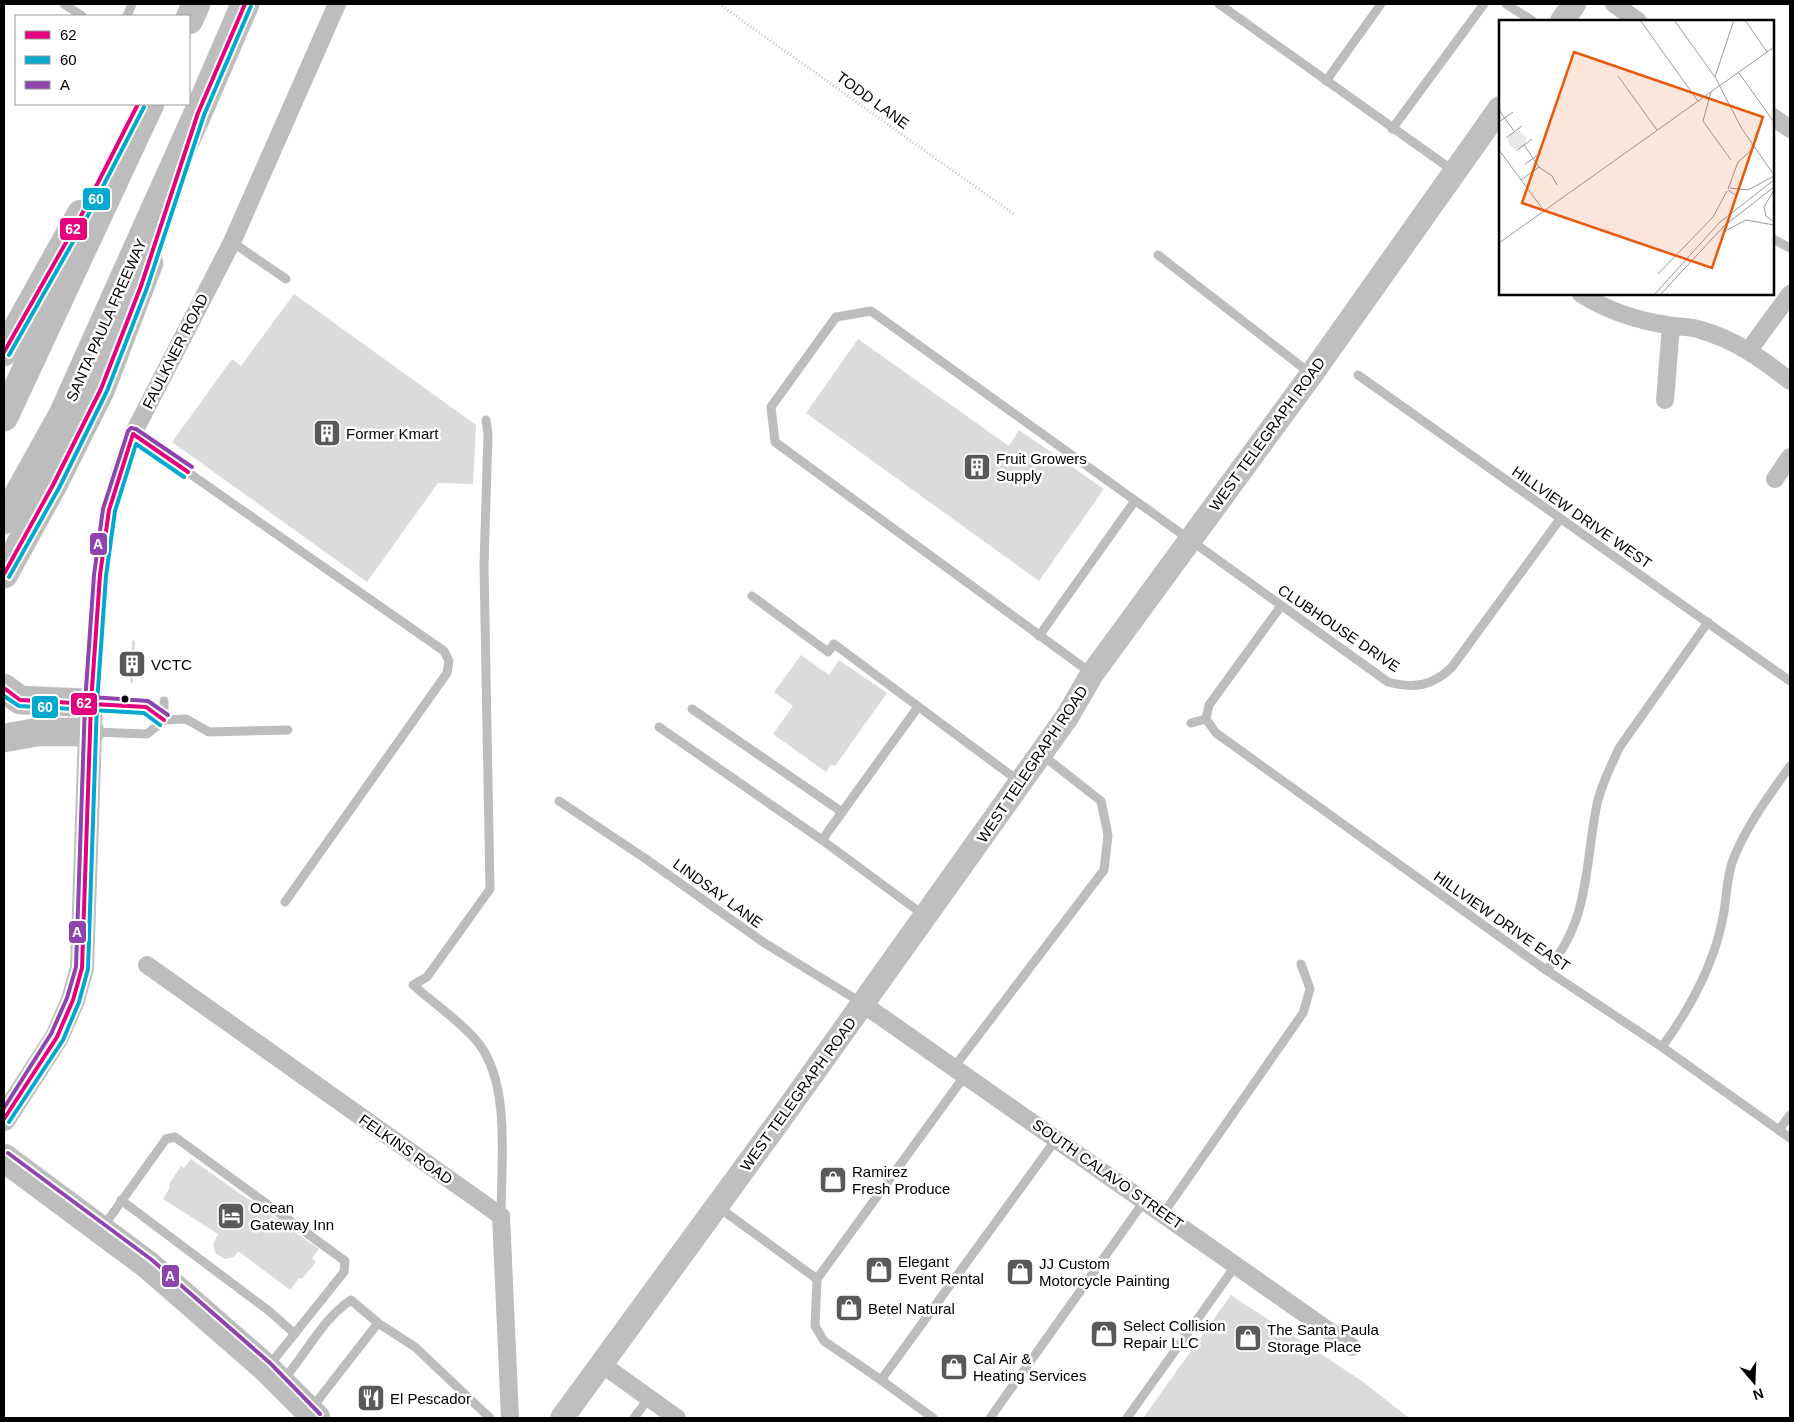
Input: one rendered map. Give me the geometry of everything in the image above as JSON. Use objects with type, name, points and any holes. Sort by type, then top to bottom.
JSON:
[{"type":"main road","points":[[190,18],[196,4]]},
{"type":"main road","name":"SANTA PAULA FREEWAY","points":[[4,520],[63,414],[245,4]]},
{"type":"main road","points":[[1563,20],[1574,4]]},
{"type":"main road","points":[[4,352],[81,216],[137,105]]},
{"type":"main road","points":[[4,416],[150,105]]},
{"type":"main road","name":"WEST TELEGRAPH ROAD","points":[[562,1418],[600,1363],[863,1004],[1067,717],[1092,674],[1311,375],[1499,109]]},
{"type":"main road","points":[[4,574],[53,485],[101,389],[141,286],[198,113]]},
{"type":"main road","points":[[4,688],[20,700],[91,703]]},
{"type":"main road","name":"FAULKNER ROAD","points":[[4,1119],[57,1037],[73,1000],[82,968],[91,703]]},
{"type":"main road","points":[[4,738],[38,732],[90,732]]},
{"type":"main road","points":[[4,1158],[148,1265],[274,1375],[313,1414]]},
{"type":"street","name":"FAULKNER ROAD","points":[[91,703],[104,535],[120,470],[133,434],[232,242],[337,4]]},
{"type":"street","points":[[1614,4],[1637,20]]},
{"type":"street","points":[[1774,118],[1790,129]]},
{"type":"street","points":[[1749,350],[1790,294]]},
{"type":"street","points":[[1583,295],[1618,314],[1672,326],[1699,329],[1731,340],[1749,350],[1790,381]]},
{"type":"street","points":[[1665,400],[1672,326]]},
{"type":"street","points":[[1775,479],[1790,457]]},
{"type":"street","name":"FELKINS ROAD","points":[[147,966],[501,1216]]},
{"type":"street","name":"SOUTH CALAVO STREET","points":[[863,1004],[1057,1138],[1352,1347]]},
{"type":"street","points":[[501,1216],[510,1418]]},
{"type":"street","points":[[600,1363],[677,1418]]},
{"type":"lane","points":[[64,4],[80,15]]},
{"type":"lane","points":[[1219,4],[1392,129],[1455,172]]},
{"type":"lane","points":[[1326,81],[1381,4]]},
{"type":"lane","points":[[1392,129],[1484,4]]},
{"type":"lane","points":[[1506,4],[1531,20]]},
{"type":"lane","points":[[1774,240],[1790,248]]},
{"type":"lane","points":[[232,242],[286,279]]},
{"type":"lane","points":[[1158,255],[1311,375]]},
{"type":"lane","name":"CLUBHOUSE DRIVE","points":[[1092,674],[775,442],[771,407],[836,317],[871,311],[1134,502],[1388,682],[1403,686],[1423,685],[1439,678],[1452,667],[1560,519]]},
{"type":"lane","name":"HILLVIEW DRIVE WEST","points":[[1358,374],[1790,681]]},
{"type":"lane","points":[[486,420],[488,434],[484,566],[490,890],[427,977],[413,985],[478,1043],[490,1060],[500,1101],[501,1216]]},
{"type":"lane","points":[[133,434],[444,651],[449,662],[447,673],[285,902]]},
{"type":"lane","points":[[1040,636],[1134,502]]},
{"type":"lane","points":[[752,596],[828,652],[834,644],[1021,782]]},
{"type":"lane","points":[[1191,723],[1206,719],[1206,712],[1217,693],[1281,606]]},
{"type":"lane","points":[[1546,970],[1564,945],[1578,918],[1596,808],[1619,748],[1708,622]]},
{"type":"lane","points":[[164,701],[164,720]]},
{"type":"lane","points":[[91,703],[146,707],[164,720]]},
{"type":"lane","points":[[822,840],[918,707]]},
{"type":"lane","points":[[692,709],[842,812]]},
{"type":"lane","points":[[90,732],[147,734],[164,720],[186,719],[209,732],[288,730]]},
{"type":"lane","name":"HILLVIEW DRIVE EAST","points":[[1206,719],[1216,733],[1231,744],[1546,970],[1662,1047],[1790,1138]]},
{"type":"lane","points":[[659,728],[822,840],[925,916]]},
{"type":"lane","points":[[933,1418],[824,1341],[815,1326],[817,1279],[960,1070],[1104,870],[1108,835],[1101,801],[1041,754]]},
{"type":"lane","points":[[1662,1047],[1683,1018],[1698,992],[1718,939],[1729,877],[1738,846],[1761,807],[1790,766]]},
{"type":"lane","name":"LINDSAY LANE","points":[[559,801],[603,828],[763,942],[863,1004]]},
{"type":"lane","points":[[1163,1214],[1303,1013],[1310,989],[1301,964]]},
{"type":"lane","points":[[1779,1130],[1790,1115]]},
{"type":"lane","points":[[101,1229],[166,1139],[175,1138],[345,1261],[344,1272],[294,1334],[274,1375]]},
{"type":"lane","points":[[881,1380],[1057,1138]]},
{"type":"lane","points":[[121,1200],[269,1311],[294,1334]]},
{"type":"lane","points":[[990,1418],[1144,1200]]},
{"type":"lane","points":[[716,1206],[817,1279]]},
{"type":"lane","points":[[1126,1418],[1236,1265]]},
{"type":"lane","points":[[274,1375],[298,1364],[324,1325],[339,1309],[351,1300],[378,1323],[415,1347],[490,1418]]},
{"type":"lane","points":[[313,1414],[378,1323]]},
{"type":"lane","points":[[634,1418],[649,1398]]},
{"type":"path","name":"TODD LANE","points":[[719,4],[1015,215]]},
{"type":"building","name":"Former Kmart","points":[[294,294],[476,425],[473,484],[438,483],[367,582],[172,442],[232,359],[241,366]]},
{"type":"building","name":"Fruit Growers Supply","points":[[858,339],[1009,446],[1019,430],[1104,489],[1039,581],[806,413]]},
{"type":"building","points":[[132,640],[135,641],[134,669],[131,668]]},
{"type":"building","points":[[801,655],[829,675],[839,660],[887,693],[835,766],[831,764],[826,772],[773,734],[793,706],[774,692]]},
{"type":"building","points":[[130,674],[133,674],[133,683],[130,683]]},
{"type":"building","name":"Ocean Gateway Inn","points":[[191,1159],[319,1249],[312,1258],[316,1262],[302,1279],[299,1278],[290,1290],[238,1251],[234,1257],[225,1259],[215,1253],[213,1244],[218,1234],[163,1199],[170,1187],[169,1184],[181,1166],[184,1168]]},
{"type":"building","name":"The Santa Paula Storage Place","points":[[1231,1295],[1362,1381],[1409,1418],[1143,1418]]},
{"type":"transit line","name":"62","points":[[4,574],[53,485],[101,389],[141,286],[198,113],[245,4]]},
{"type":"transit line","name":"60","points":[[9,577],[59,488],[107,391],[147,288],[204,115],[251,6]]},
{"type":"transit line","name":"62","points":[[4,352],[81,216],[137,105]]},
{"type":"transit line","name":"60","points":[[9,355],[86,219],[144,107]]},
{"type":"transit line","name":"A","points":[[4,1108],[51,1034],[67,998],[76,967],[85,703],[94,575],[103,509],[128,431],[131,428],[136,429],[192,467]]},
{"type":"transit line","name":"62","points":[[4,1119],[57,1037],[73,1000],[82,968],[91,703],[100,575],[109,510],[133,434],[188,472]]},
{"type":"transit line","name":"60","points":[[9,1122],[63,1040],[79,1002],[88,969],[97,703],[106,576],[115,511],[136,444],[184,477]]},
{"type":"transit line","name":"62","points":[[4,688],[20,700],[146,707],[164,720]]},
{"type":"transit line","name":"60","points":[[4,696],[19,706],[144,713],[160,725]]},
{"type":"transit line","name":"A","points":[[91,697],[148,701],[168,715]]},
{"type":"transit line","name":"A","points":[[8,1153],[152,1260],[270,1363],[320,1414]]},
{"type":"place","name":"Former Kmart","points":[[327,433]]},
{"type":"place","name":"Fruit Growers Supply","points":[[977,467]]},
{"type":"place","name":"VCTC","points":[[132,664]]},
{"type":"place","name":"Ramirez Fresh Produce","points":[[833,1180]]},
{"type":"place","name":"Ocean Gateway Inn","points":[[231,1216]]},
{"type":"place","name":"Elegant Event Rental","points":[[879,1270]]},
{"type":"place","name":"JJ Custom Motorcycle Painting","points":[[1020,1272]]},
{"type":"place","name":"Betel Natural","points":[[849,1308]]},
{"type":"place","name":"Select Collision Repair LLC","points":[[1104,1334]]},
{"type":"place","name":"The Santa Paula Storage Place","points":[[1248,1338]]},
{"type":"place","name":"Cal Air & Heating Services","points":[[954,1367]]},
{"type":"place","name":"El Pescador","points":[[371,1398]]}]
